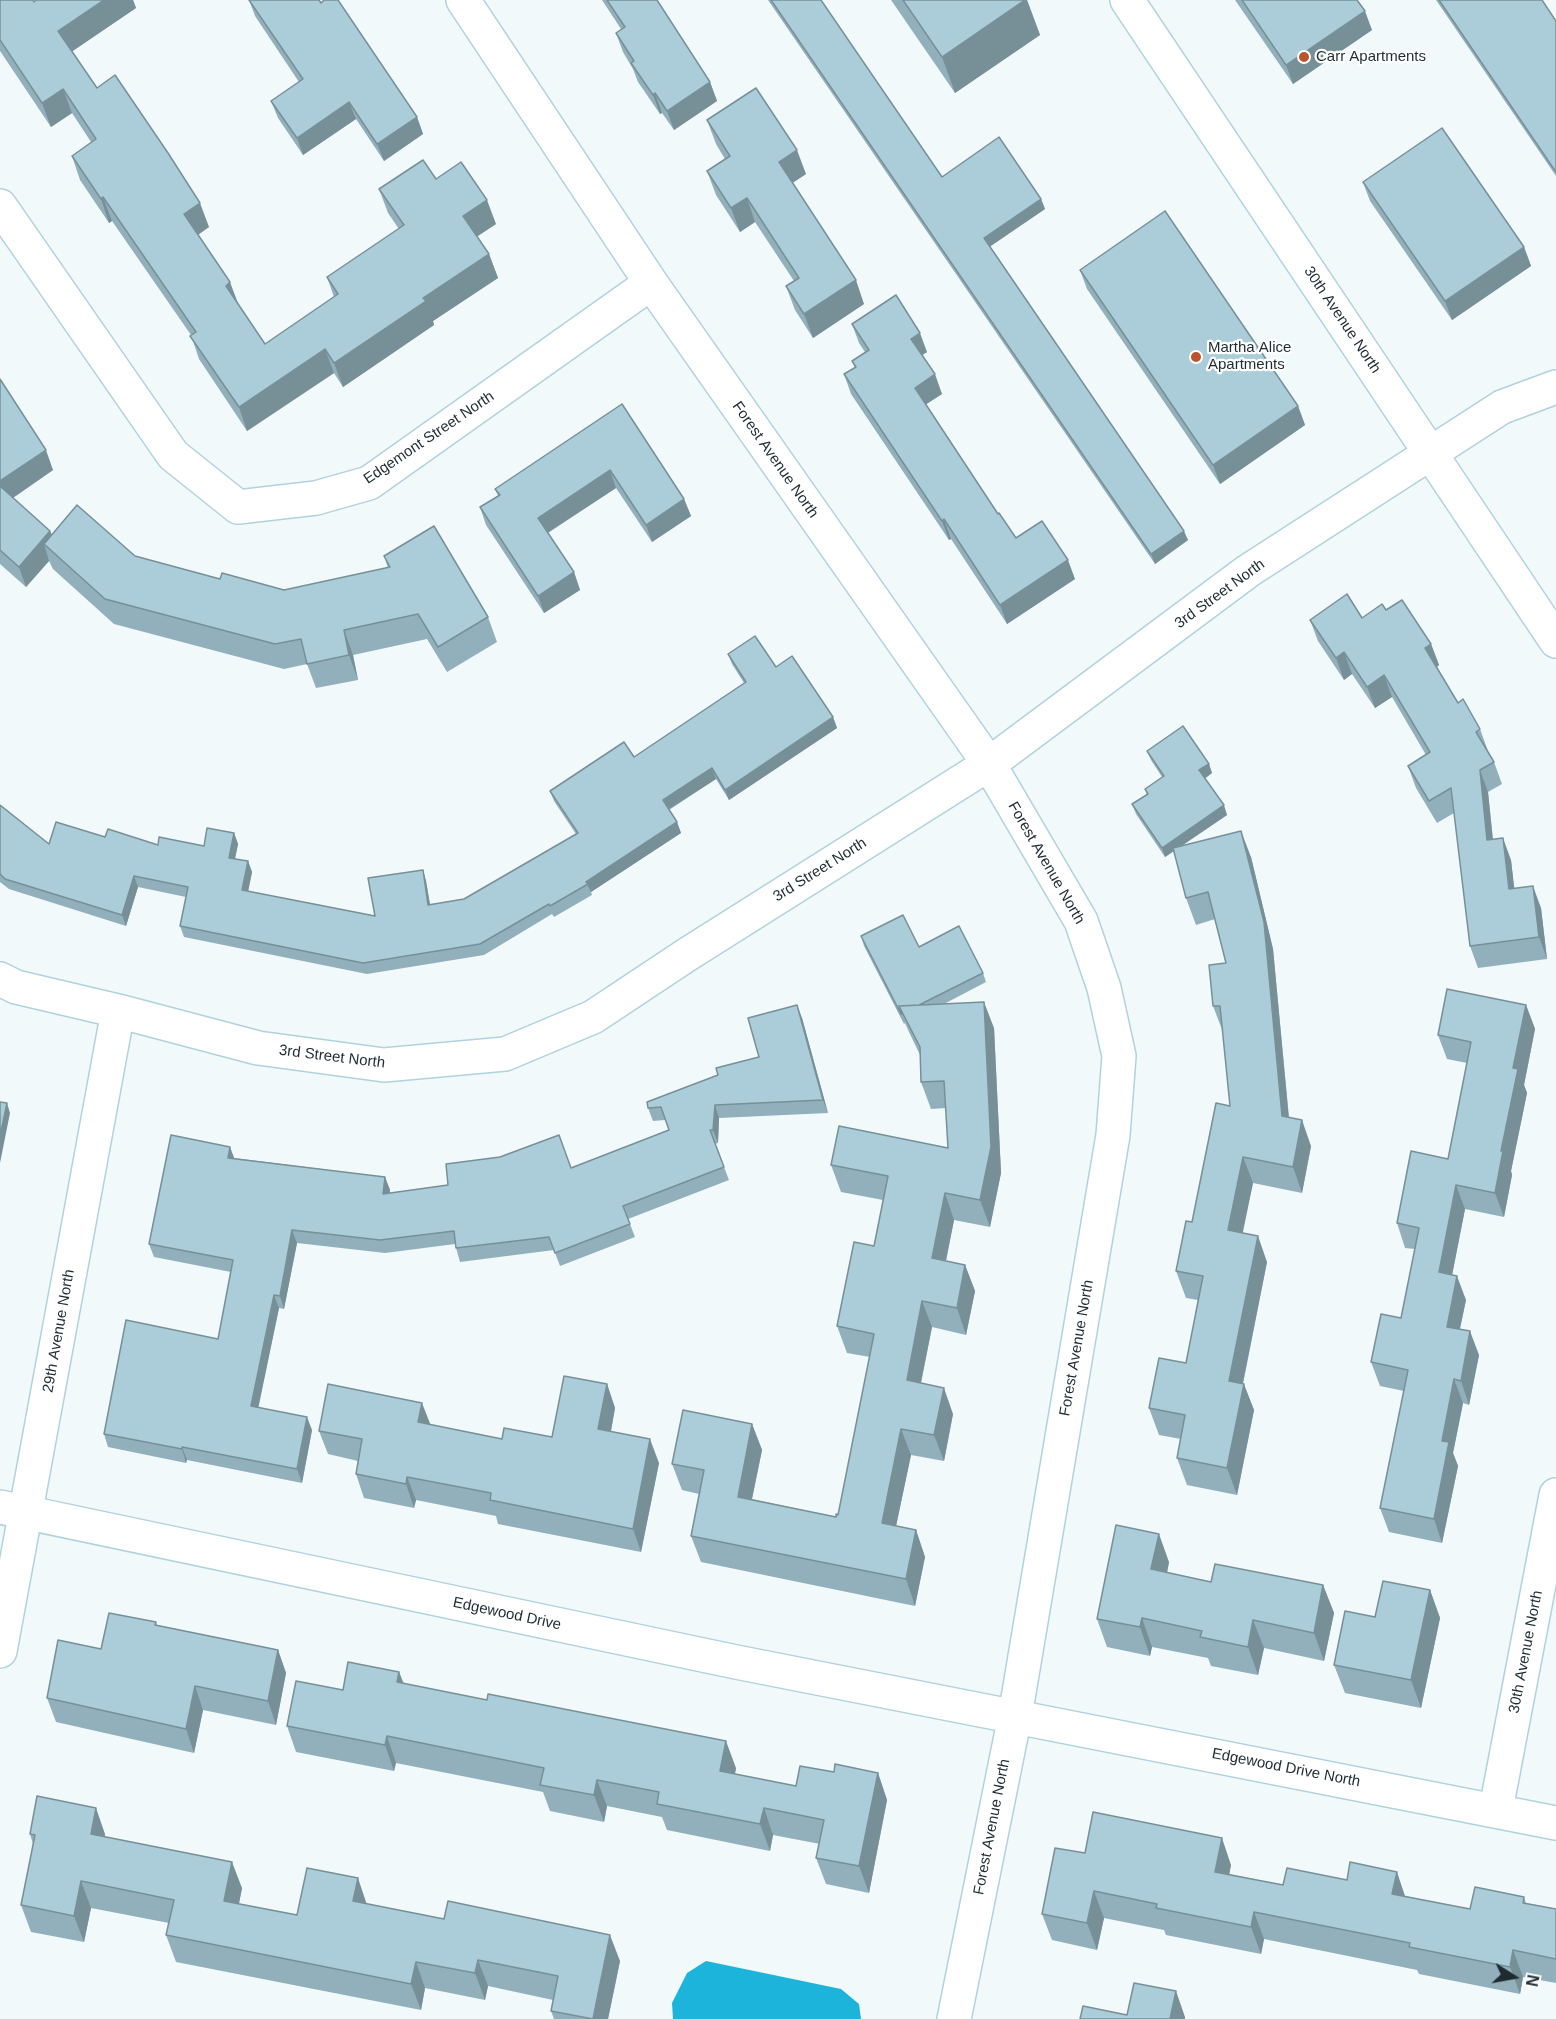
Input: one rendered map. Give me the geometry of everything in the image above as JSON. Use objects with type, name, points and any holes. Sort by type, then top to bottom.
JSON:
[{"type":"street","name":"Forest Avenue North","points":[[463,0],[651,283],[989,764],[1081,921],[1104,987],[1119,1056],[1113,1135],[1015,1716],[954,2019]]},
{"type":"street","name":"30th Avenue North","points":[[1127,0],[1556,641]]},
{"type":"street","name":"Edgemont Street North","points":[[0,206],[173,454],[238,507],[316,498],[369,483],[651,283]]},
{"type":"street","name":"3rd Street North","points":[[0,979],[16,987],[258,1048],[384,1065],[504,1054],[593,1017],[688,954],[989,764],[1248,571],[1502,407],[1556,387]]},
{"type":"street","name":"29th Avenue North","points":[[0,1652],[13,1510],[118,1011]]},
{"type":"street","name":"30th Avenue North","points":[[1496,1809],[1556,1495]]},
{"type":"street","name":"Edgewood Drive","points":[[13,1510],[713,1657],[1015,1716]]},
{"type":"street","name":"Edgewood Drive North","points":[[1015,1716],[1556,1822]]},
{"type":"water","points":[[706,1961],[841,1989],[859,2004],[861,2019],[673,2019],[672,2003],[687,1973]]},
{"type":"building","points":[[0,0],[33,0],[34,2],[36,0],[104,0],[58,31],[97,88],[115,75],[168,153],[200,203],[184,214],[230,282],[226,286],[265,344],[338,294],[327,277],[404,225],[379,189],[423,160],[436,179],[461,162],[487,200],[463,216],[489,254],[423,298],[426,301],[334,363],[325,349],[239,407],[190,336],[196,332],[72,156],[96,139],[63,89],[42,103],[0,40]]},
{"type":"building","points":[[249,0],[319,0],[321,3],[324,0],[338,0],[417,117],[377,144],[349,102],[297,138],[271,101],[303,79]]},
{"type":"building","points":[[607,0],[657,0],[710,82],[667,111],[631,63],[634,61],[616,33],[625,27]]},
{"type":"building","points":[[771,0],[821,0],[942,177],[999,137],[1041,199],[984,238],[1184,531],[1151,554]]},
{"type":"building","points":[[903,0],[1025,0],[942,57]]},
{"type":"building","name":"Carr Apartments","points":[[1242,0],[1357,0],[1365,11],[1286,65]]},
{"type":"building","points":[[1439,0],[1542,0],[1556,21],[1556,172]]},
{"type":"building","points":[[756,88],[797,150],[779,162],[856,280],[804,314],[786,286],[799,278],[747,198],[731,208],[707,171],[730,156],[707,120]]},
{"type":"building","points":[[1442,128],[1524,247],[1445,301],[1363,182]]},
{"type":"building","name":"Martha Alice Apartments","points":[[1165,211],[1298,406],[1213,465],[1080,270]]},
{"type":"building","points":[[896,295],[920,333],[911,339],[935,374],[915,388],[1016,538],[1042,521],[1068,560],[1000,605],[844,374],[856,367],[852,361],[869,350],[852,324]]},
{"type":"building","points":[[0,379],[46,450],[0,481]]},
{"type":"building","points":[[622,404],[684,499],[646,525],[610,470],[538,518],[574,572],[538,596],[480,507],[500,495],[495,489]]},
{"type":"building","points":[[0,486],[50,531],[19,567],[0,550]]},
{"type":"building","points":[[77,505],[135,556],[220,579],[222,573],[284,590],[390,567],[384,556],[434,526],[488,617],[438,647],[418,614],[344,630],[349,655],[307,664],[301,639],[275,644],[105,599],[44,544]]},
{"type":"building","points":[[1347,594],[1362,618],[1382,604],[1386,610],[1402,600],[1431,644],[1425,648],[1458,703],[1463,699],[1480,729],[1476,732],[1494,762],[1480,770],[1487,840],[1503,838],[1509,889],[1533,886],[1539,937],[1470,946],[1451,788],[1429,801],[1408,766],[1430,752],[1384,675],[1367,687],[1344,652],[1336,658],[1310,620]]},
{"type":"building","points":[[755,636],[776,667],[792,656],[833,717],[725,790],[712,768],[663,800],[677,822],[586,882],[588,884],[480,944],[363,963],[180,926],[188,887],[134,876],[122,915],[5,879],[0,874],[0,805],[49,844],[56,822],[105,837],[108,829],[158,845],[159,837],[204,846],[207,828],[234,833],[229,858],[248,861],[242,890],[375,916],[368,878],[423,870],[428,905],[464,899],[578,833],[550,791],[624,742],[634,757],[746,682],[728,654]]},
{"type":"building","points":[[1183,726],[1209,764],[1199,770],[1224,805],[1162,848],[1132,804],[1148,794],[1145,789],[1164,776],[1147,751]]},
{"type":"building","points":[[1241,831],[1264,922],[1282,1116],[1302,1120],[1293,1167],[1243,1157],[1228,1230],[1258,1236],[1229,1381],[1244,1384],[1227,1468],[1177,1458],[1185,1415],[1149,1408],[1159,1358],[1186,1363],[1203,1276],[1176,1271],[1186,1221],[1192,1222],[1216,1103],[1230,1106],[1220,1006],[1213,1006],[1209,965],[1226,963],[1208,892],[1186,898],[1173,848]]},
{"type":"building","points":[[903,915],[919,947],[959,926],[983,973],[919,1005],[899,1006],[901,1014],[861,936]]},
{"type":"building","points":[[1447,989],[1526,1005],[1513,1068],[1518,1069],[1495,1193],[1456,1185],[1439,1272],[1457,1276],[1447,1327],[1470,1331],[1461,1381],[1454,1379],[1442,1441],[1449,1442],[1434,1519],[1380,1508],[1408,1370],[1371,1362],[1381,1314],[1401,1318],[1419,1228],[1397,1223],[1411,1151],[1448,1159],[1471,1042],[1438,1035]]},
{"type":"building","points":[[984,1002],[991,1147],[980,1200],[945,1193],[932,1258],[965,1265],[957,1308],[922,1301],[907,1380],[944,1388],[934,1435],[901,1429],[882,1523],[916,1530],[906,1579],[691,1536],[704,1470],[672,1464],[683,1410],[752,1424],[738,1497],[836,1517],[836,1514],[838,1515],[874,1334],[837,1326],[854,1242],[874,1246],[888,1176],[831,1165],[839,1126],[948,1148],[944,1081],[921,1082],[920,1047],[899,1006]]},
{"type":"building","points":[[797,1005],[823,1100],[715,1105],[713,1130],[710,1130],[724,1167],[623,1206],[630,1224],[555,1253],[549,1237],[456,1248],[454,1231],[380,1240],[292,1230],[280,1296],[274,1295],[251,1406],[307,1417],[297,1469],[104,1434],[126,1320],[218,1339],[233,1260],[149,1244],[171,1135],[230,1147],[228,1158],[385,1177],[383,1194],[448,1185],[446,1164],[500,1157],[559,1135],[571,1168],[669,1130],[661,1107],[648,1108],[647,1102],[718,1075],[716,1068],[759,1057],[748,1018]]},
{"type":"building","points":[[0,1102],[7,1103],[0,1136]]},
{"type":"building","points":[[564,1376],[607,1384],[598,1429],[650,1439],[633,1529],[490,1500],[491,1493],[407,1477],[406,1484],[356,1474],[362,1439],[319,1431],[328,1384],[422,1403],[418,1422],[502,1439],[504,1428],[552,1437]]},
{"type":"building","points":[[1116,1525],[1159,1534],[1151,1569],[1211,1582],[1215,1564],[1323,1585],[1314,1633],[1253,1620],[1248,1647],[1200,1637],[1202,1631],[1142,1618],[1140,1627],[1097,1619]]},
{"type":"building","points":[[1383,1581],[1430,1590],[1411,1680],[1334,1665],[1345,1611],[1375,1617]]},
{"type":"building","points":[[109,1613],[156,1622],[155,1625],[278,1650],[268,1701],[195,1686],[186,1729],[47,1698],[58,1640],[101,1649]]},
{"type":"building","points":[[348,1662],[399,1672],[397,1682],[487,1700],[488,1694],[726,1741],[720,1771],[796,1786],[800,1766],[834,1772],[835,1764],[878,1773],[859,1866],[816,1858],[824,1820],[764,1808],[760,1824],[657,1804],[659,1792],[597,1780],[594,1795],[540,1785],[544,1768],[387,1736],[385,1745],[287,1726],[296,1681],[343,1690]]},
{"type":"building","points":[[37,1796],[96,1808],[91,1834],[232,1862],[224,1901],[297,1915],[307,1868],[358,1878],[353,1901],[444,1919],[448,1901],[610,1935],[593,2019],[551,2011],[558,1976],[478,1960],[475,1973],[416,1962],[411,1984],[166,1935],[174,1900],[81,1881],[74,1916],[21,1905],[35,1835],[30,1834]]},
{"type":"building","points":[[1093,1812],[1222,1838],[1215,1872],[1283,1885],[1287,1868],[1347,1880],[1350,1862],[1397,1872],[1392,1894],[1470,1909],[1475,1887],[1524,1897],[1523,1903],[1556,1909],[1556,1959],[1513,1950],[1510,1967],[1409,1947],[1410,1943],[1254,1912],[1251,1927],[1156,1908],[1157,1904],[1094,1891],[1087,1923],[1042,1914],[1055,1848],[1085,1853]]},
{"type":"building","points":[[1134,1983],[1176,1991],[1170,2019],[1080,2019],[1083,2006],[1127,2015]]},
{"type":"place","name":"Carr Apartments","points":[[1304,57]]},
{"type":"place","name":"Martha Alice Apartments","points":[[1196,357]]}]
